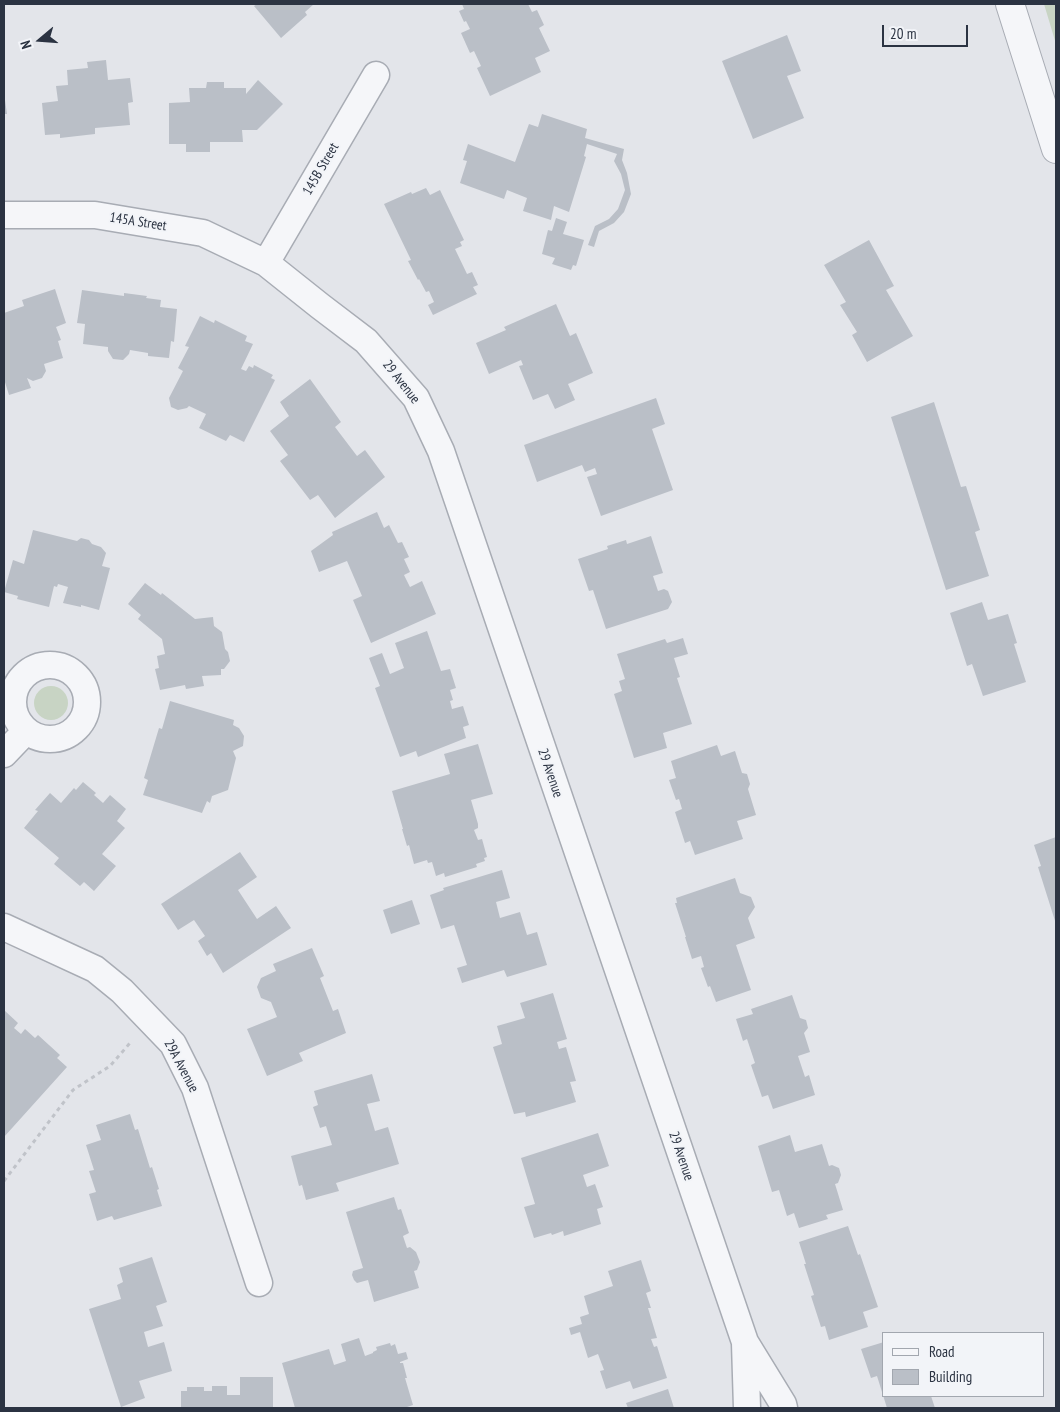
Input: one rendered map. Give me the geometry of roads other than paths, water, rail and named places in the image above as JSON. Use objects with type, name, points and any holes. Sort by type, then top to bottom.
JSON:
[{"type":"street","points":[[1010,4],[1056,149]]},
{"type":"street","name":"145B Street","points":[[266,262],[376,76]]},
{"type":"street","name":"145A Street","points":[[4,215],[95,215],[203,233],[266,262]]},
{"type":"street","name":"29 Avenue","points":[[266,262],[366,340],[416,398],[441,451],[744,1342],[784,1408]]},
{"type":"street","points":[[4,754],[26,730]]},
{"type":"street","name":"29A Avenue","points":[[4,927],[95,969],[122,991],[173,1044],[195,1088],[259,1283]]},
{"type":"street","name":"29 Avenue","points":[[744,1342],[747,1408]]}]
